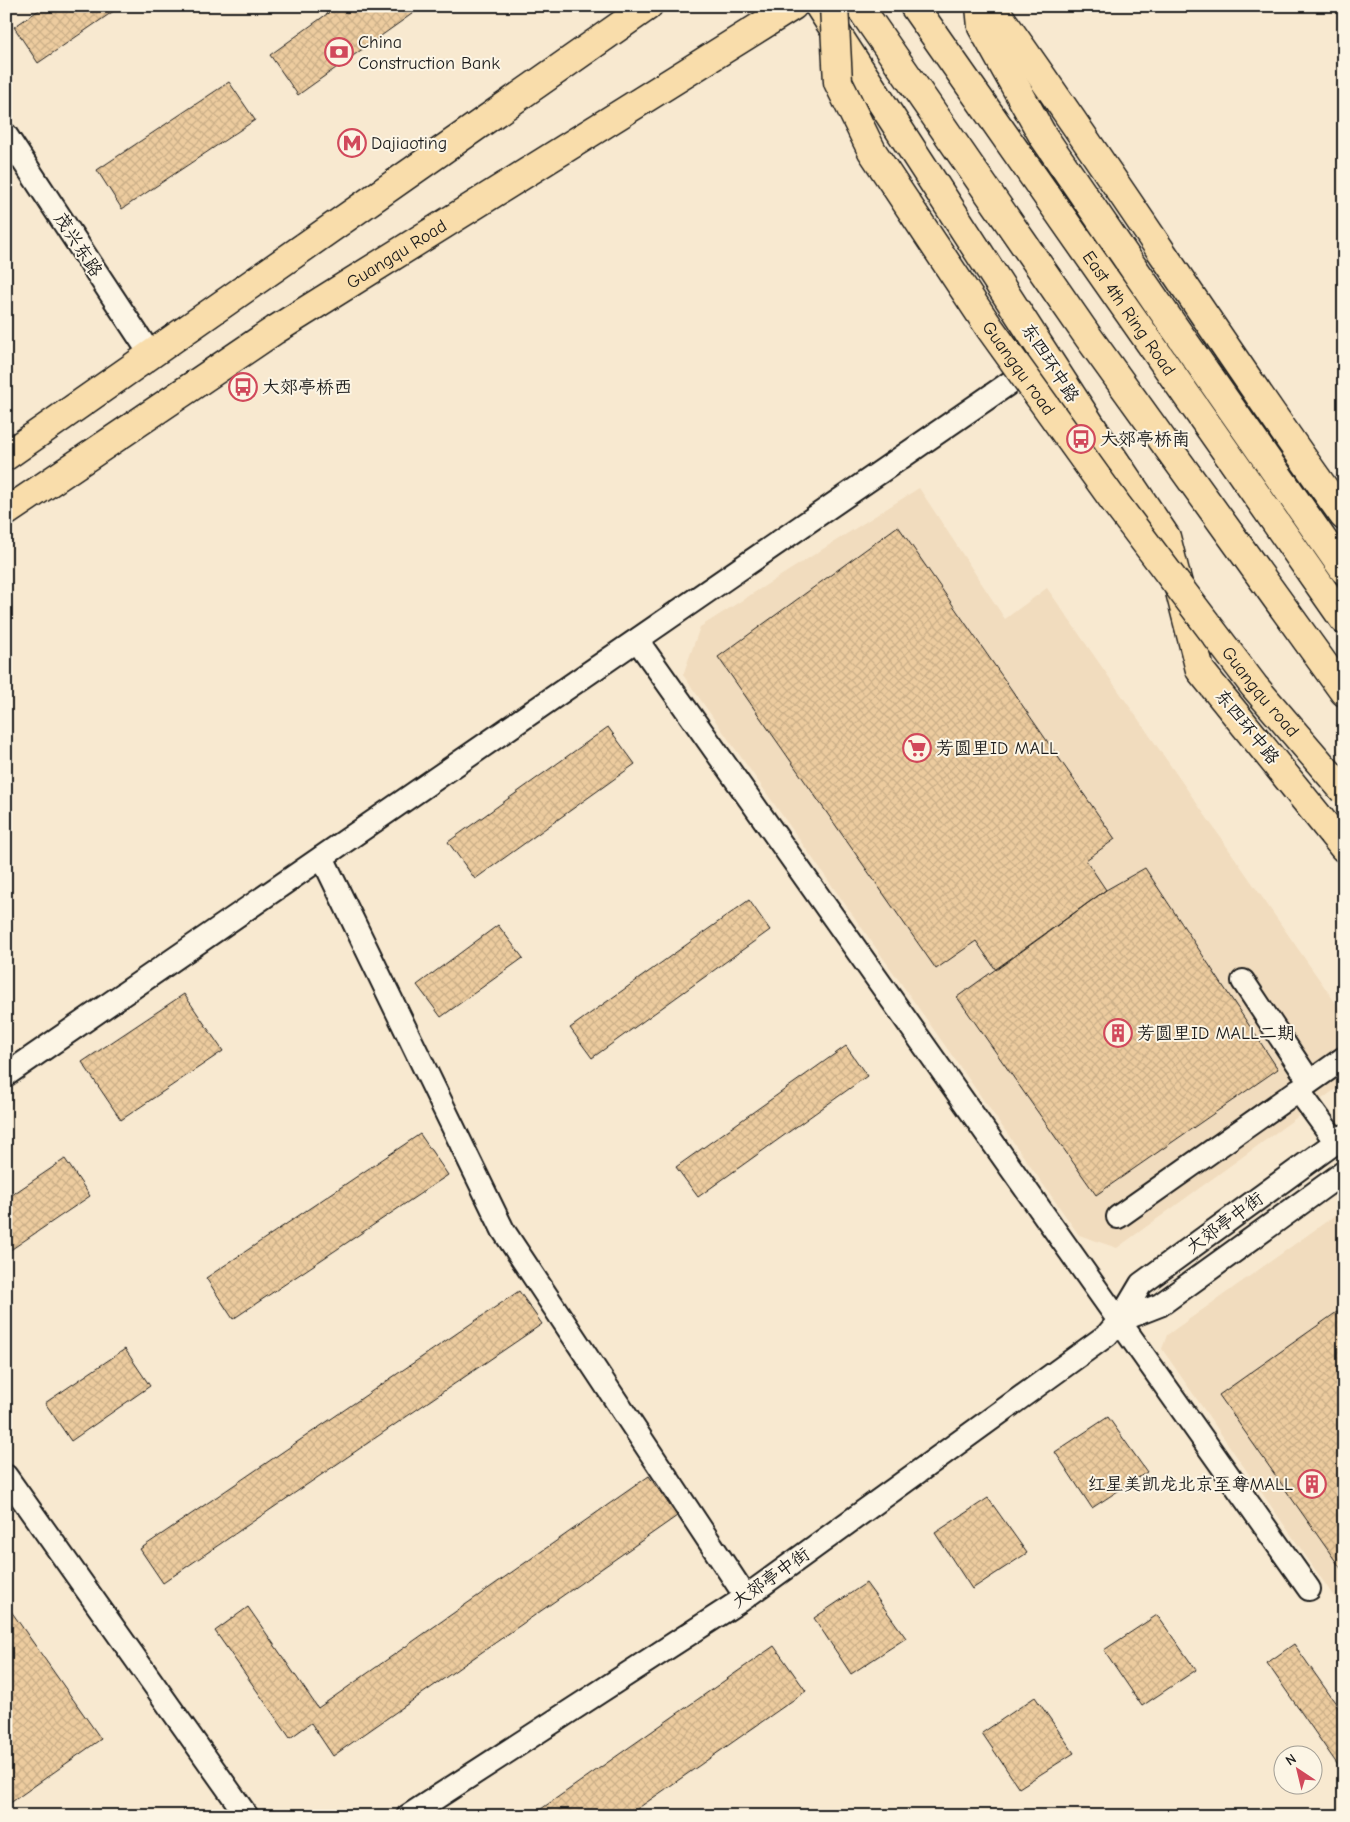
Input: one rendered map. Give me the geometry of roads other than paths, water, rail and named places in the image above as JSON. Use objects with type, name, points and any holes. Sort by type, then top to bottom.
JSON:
[{"type":"main road","points":[[6,456],[648,6]]},
{"type":"main road","name":"Guangqu Road","points":[[6,512],[275,330],[793,6]]},
{"type":"main road","name":"东四环中路","points":[[820,6],[1166,537],[1200,670],[1344,848]]},
{"type":"main road","name":"Guangqu road","points":[[834,6],[838,82],[872,151],[989,327],[1117,505],[1254,686],[1344,791]]},
{"type":"main road","points":[[859,6],[1089,338],[1344,692]]},
{"type":"main road","name":"East 4th Ring Road","points":[[914,6],[1344,620]]},
{"type":"main road","points":[[980,6],[982,27],[1043,136],[1344,570]]},
{"type":"main road","points":[[992,6],[1056,96],[1296,449],[1344,516]]},
{"type":"street","name":"茂兴东路","points":[[6,135],[151,355]]},
{"type":"street","points":[[6,1075],[1047,357]]},
{"type":"street","points":[[637,640],[1309,1589]]},
{"type":"street","points":[[322,857],[503,1230],[746,1597]]},
{"type":"street","points":[[1243,981],[1304,1086],[1340,1139]]},
{"type":"street","points":[[1118,1217],[1344,1058]]},
{"type":"street","name":"大郊亭中街","points":[[408,1816],[746,1597],[1107,1335],[1119,1322],[1141,1284],[1340,1139]]},
{"type":"street","name":"大郊亭中街","points":[[1119,1322],[1160,1306],[1344,1172]]},
{"type":"street","points":[[6,1476],[247,1816]]},
{"type":"place","name":"China Construction Bank","points":[[339,52]]},
{"type":"place","name":"Dajiaoting","points":[[352,143]]},
{"type":"place","name":"大郊亭桥西","points":[[243,387]]},
{"type":"place","name":"大郊亭桥南","points":[[1081,439]]},
{"type":"place","name":"芳圆里ID MALL","points":[[917,748]]},
{"type":"place","name":"芳圆里ID MALL二期","points":[[1118,1033]]},
{"type":"place","name":"红星美凯龙北京至尊MALL","points":[[1312,1484]]}]
